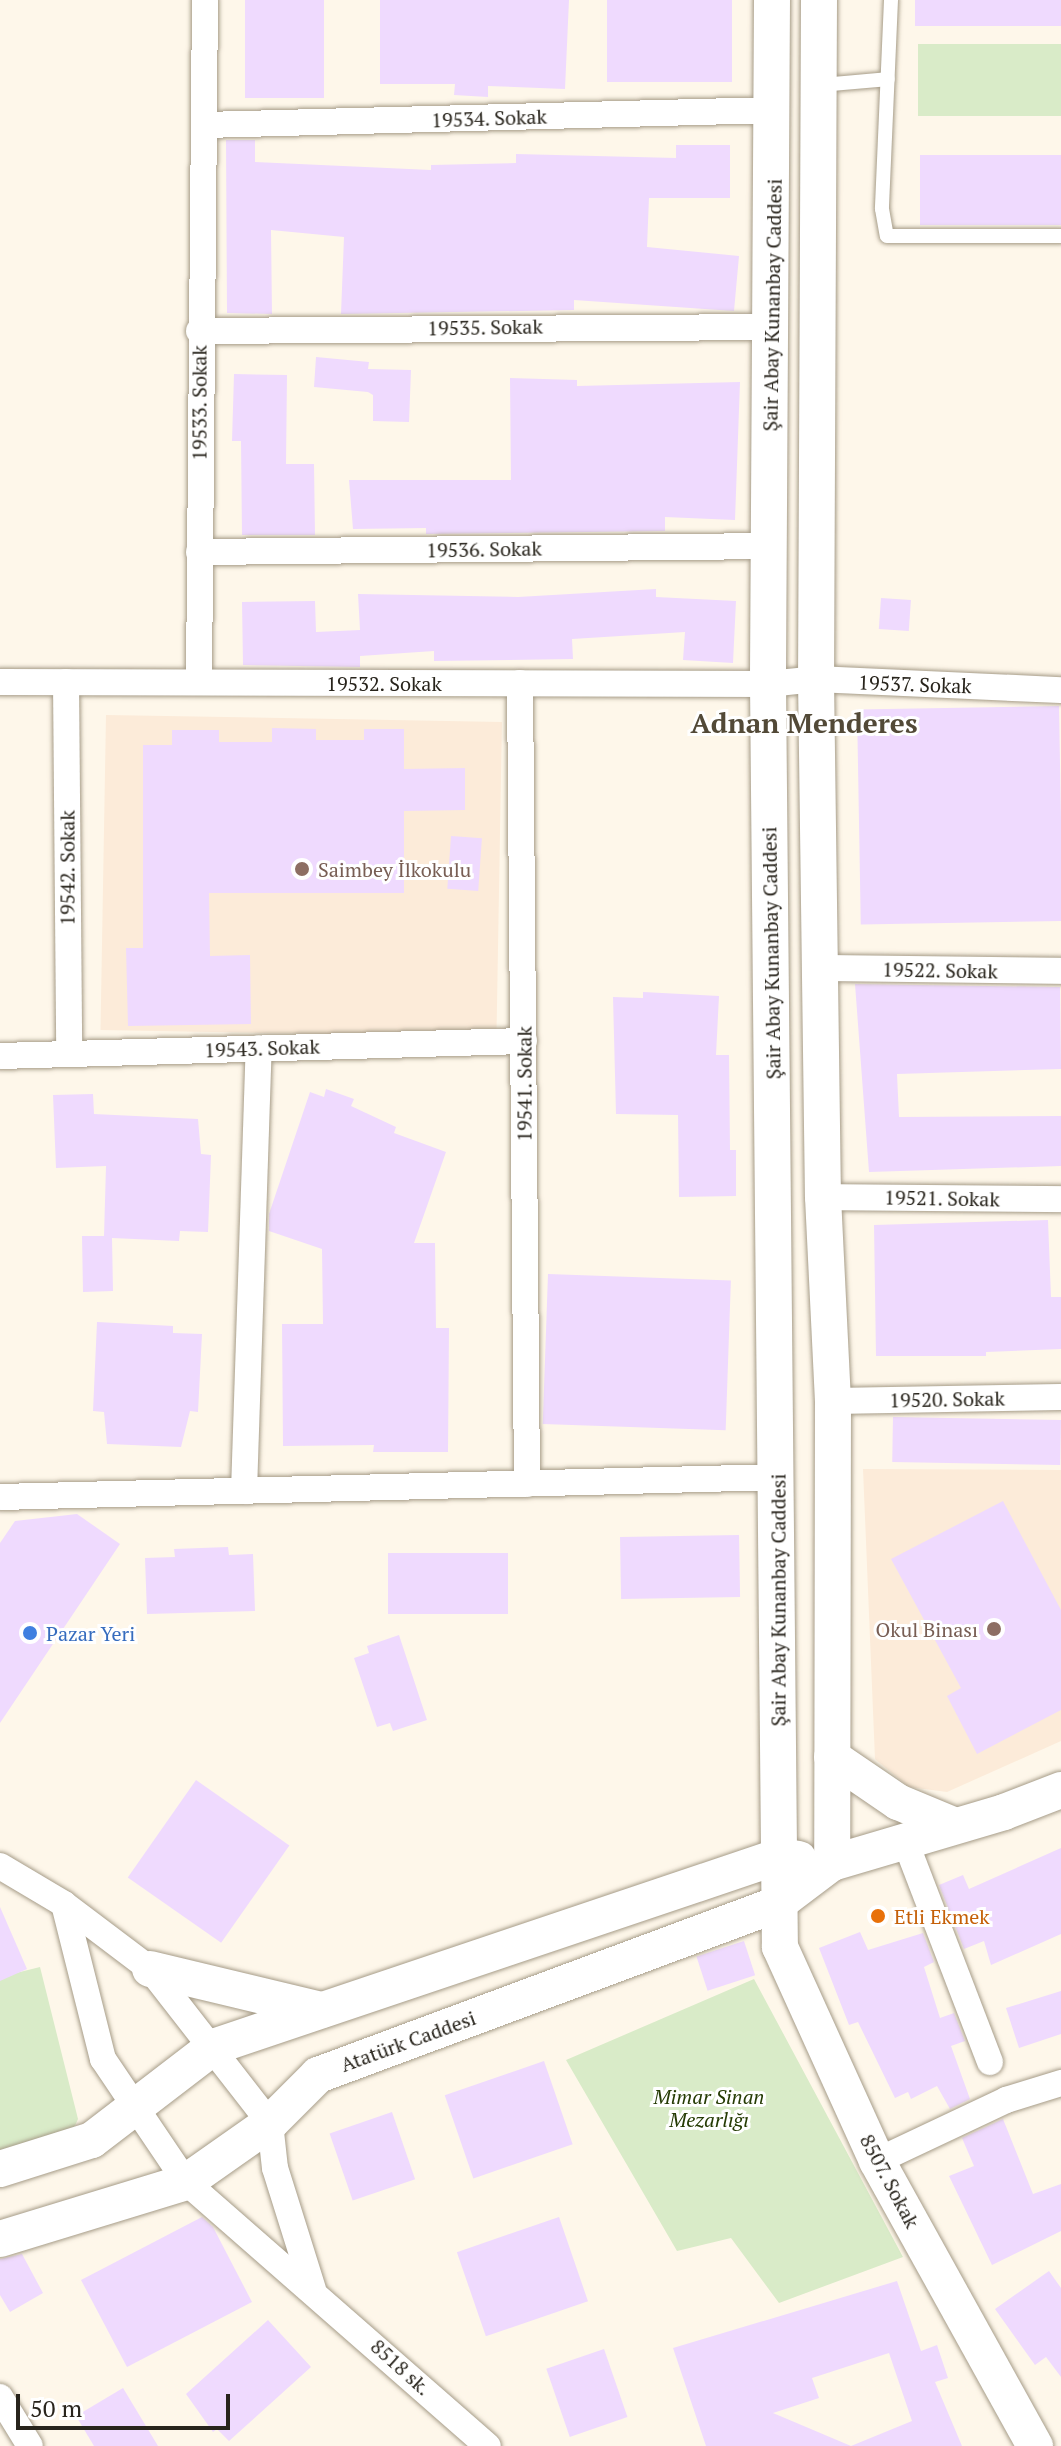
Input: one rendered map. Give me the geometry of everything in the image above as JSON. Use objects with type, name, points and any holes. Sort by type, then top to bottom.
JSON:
[{"type":"street","name":"19533. Sokak","points":[[199,682],[199,331],[205,0]]},
{"type":"street","name":"Şair Abay Kunanbay Caddesi","points":[[772,0],[774,110],[768,684],[780,1856],[776,1905]]},
{"type":"street","points":[[819,0],[816,679],[823,1197],[833,1401],[832,1863]]},
{"type":"street","name":"19534. Sokak","points":[[204,125],[774,110]]},
{"type":"street","name":"19535. Sokak","points":[[199,331],[770,327]]},
{"type":"street","name":"19536. Sokak","points":[[199,552],[770,546]]},
{"type":"street","name":"19537. Sokak","points":[[768,684],[816,679],[1061,690]]},
{"type":"street","name":"19532. Sokak","points":[[0,682],[768,684]]},
{"type":"street","name":"19542. Sokak","points":[[66,682],[69,1054]]},
{"type":"street","name":"19541. Sokak","points":[[520,683],[527,1484]]},
{"type":"street","name":"19522. Sokak","points":[[819,968],[1061,971]]},
{"type":"street","name":"19543. Sokak","points":[[0,1056],[524,1041]]},
{"type":"street","points":[[244,1491],[259,1048]]},
{"type":"street","name":"19521. Sokak","points":[[823,1197],[1061,1199]]},
{"type":"street","name":"19520. Sokak","points":[[833,1401],[1061,1397]]},
{"type":"street","points":[[0,1497],[777,1477]]},
{"type":"street","points":[[832,1757],[898,1802],[953,1825]]},
{"type":"street","name":"Atatürk Caddesi","points":[[0,2239],[186,2182],[270,2123],[318,2075],[776,1905],[832,1863],[1061,1790]]},
{"type":"street","points":[[904,1838],[990,2062]]},
{"type":"street","name":"Atatürk Caddesi","points":[[0,2169],[92,2140],[213,2047],[780,1856],[832,1863]]},
{"type":"street","points":[[0,1866],[64,1904],[150,1969],[270,2123],[275,2168],[313,2289]]},
{"type":"street","name":"8518 sk.","points":[[64,1904],[103,2059],[186,2182],[313,2289],[488,2446]]},
{"type":"street","name":"8507. Sokak","points":[[776,1905],[780,1947],[877,2161],[1035,2446]]},
{"type":"street","points":[[150,1969],[322,2010]]},
{"type":"street","points":[[877,2161],[1006,2100],[1061,2083]]},
{"type":"street","points":[[0,2397],[30,2446]]},
{"type":"lane","points":[[891,0],[882,209],[887,236],[1061,236]]},
{"type":"lane","points":[[821,85],[888,79]]},
{"type":"shaded area","name":"Saimbey İlkokulu","points":[[106,715],[502,722],[496,1037],[101,1030]]},
{"type":"shaded area","points":[[863,1469],[1061,1470],[1061,1741],[947,1792],[909,1787],[875,1759]]},
{"type":"green space","points":[[918,44],[1061,44],[1061,116],[918,116]]},
{"type":"green space","points":[[40,1967],[78,2119],[73,2130],[0,2152],[0,1977]]},
{"type":"green space","name":"Mimar Sinan Mezarlığı","points":[[754,1979],[903,2257],[779,2303],[731,2238],[677,2251],[566,2060]]},
{"type":"building","points":[[245,0],[324,0],[324,98],[245,98]]},
{"type":"building","points":[[380,0],[569,0],[565,89],[488,86],[488,97],[454,95],[455,84],[380,84]]},
{"type":"building","points":[[607,0],[732,0],[732,82],[607,82]]},
{"type":"building","points":[[915,0],[1061,0],[1061,26],[915,26]]},
{"type":"building","points":[[226,140],[255,140],[255,162],[431,170],[431,165],[516,163],[516,154],[676,158],[676,145],[730,145],[730,198],[649,198],[647,247],[739,256],[734,311],[574,300],[574,310],[341,314],[344,237],[271,230],[272,314],[227,313]]},
{"type":"building","points":[[920,155],[1061,155],[1061,225],[920,225]]},
{"type":"building","points":[[316,357],[369,362],[368,369],[411,370],[409,422],[373,421],[373,395],[368,392],[314,387]]},
{"type":"building","points":[[234,374],[287,375],[286,464],[314,464],[315,535],[242,535],[241,441],[232,441]]},
{"type":"building","points":[[510,378],[577,380],[577,386],[740,382],[735,520],[665,517],[665,531],[426,534],[426,528],[353,529],[349,480],[511,480]]},
{"type":"building","points":[[656,589],[656,597],[736,601],[733,663],[683,660],[685,632],[572,639],[573,659],[434,661],[434,651],[360,656],[360,667],[243,665],[242,602],[315,601],[316,632],[360,630],[358,594],[518,597]]},
{"type":"building","points":[[881,598],[911,600],[909,631],[879,629]]},
{"type":"building","points":[[1059,706],[1061,921],[861,924],[857,710]]},
{"type":"building","points":[[272,728],[316,729],[316,740],[364,740],[364,729],[404,729],[404,769],[465,768],[465,810],[404,811],[404,893],[209,893],[210,956],[250,955],[251,1024],[128,1026],[126,948],[143,948],[143,745],[172,745],[172,730],[219,730],[219,742],[272,742]]},
{"type":"building","points":[[451,836],[482,838],[478,891],[447,889]]},
{"type":"building","points":[[855,984],[1060,987],[1061,1069],[897,1074],[899,1117],[1061,1116],[1061,1166],[869,1172]]},
{"type":"building","points":[[643,992],[719,996],[716,1055],[729,1055],[730,1150],[736,1150],[736,1196],[679,1197],[678,1115],[616,1114],[613,997],[643,998]]},
{"type":"building","points":[[326,1089],[354,1099],[351,1106],[396,1127],[394,1133],[446,1152],[414,1243],[435,1243],[436,1328],[449,1328],[448,1452],[373,1452],[374,1445],[283,1446],[282,1324],[323,1324],[322,1249],[269,1231],[269,1214],[310,1092],[324,1097]]},
{"type":"building","points":[[93,1094],[94,1114],[198,1119],[201,1154],[211,1155],[208,1232],[180,1231],[179,1241],[112,1238],[113,1291],[83,1292],[82,1236],[104,1236],[106,1166],[56,1168],[53,1095]]},
{"type":"building","points":[[1048,1220],[1051,1297],[1061,1297],[1061,1349],[986,1352],[986,1356],[876,1356],[874,1225]]},
{"type":"building","points":[[548,1274],[731,1280],[726,1430],[543,1424]]},
{"type":"building","points":[[97,1322],[173,1326],[173,1333],[202,1334],[198,1412],[190,1411],[181,1447],[107,1444],[104,1412],[93,1411]]},
{"type":"building","points":[[893,1417],[1061,1420],[1060,1465],[892,1462]]},
{"type":"building","name":"Okul Binası","points":[[1003,1501],[1061,1610],[1061,1710],[977,1754],[947,1696],[961,1688],[891,1559]]},
{"type":"building","name":"Pazar Yeri","points":[[77,1514],[120,1544],[0,1723],[0,1543],[15,1521]]},
{"type":"building","points":[[739,1535],[740,1597],[621,1599],[620,1537]]},
{"type":"building","points":[[228,1547],[229,1555],[253,1554],[255,1611],[147,1614],[145,1558],[175,1557],[174,1549]]},
{"type":"building","points":[[388,1553],[508,1553],[508,1614],[388,1614]]},
{"type":"building","points":[[399,1635],[427,1720],[393,1731],[390,1723],[377,1727],[354,1658],[369,1653],[367,1646]]},
{"type":"building","points":[[196,1780],[289,1845],[221,1943],[128,1877]]},
{"type":"building","points":[[1061,1848],[1061,1934],[991,1965],[984,1941],[964,1949],[939,1885],[963,1875],[969,1889]]},
{"type":"building","points":[[0,1907],[27,1969],[0,1981]]},
{"type":"building","points":[[860,1932],[868,1950],[923,1933],[934,1962],[924,1967],[940,2018],[954,2013],[965,2041],[951,2046],[970,2099],[950,2109],[937,2086],[911,2099],[908,2092],[895,2098],[858,2022],[849,2025],[819,1948]]},
{"type":"building","points":[[744,1941],[755,1975],[708,1991],[696,1956]]},
{"type":"building","points":[[1061,1991],[1061,2034],[1019,2048],[1006,2008]]},
{"type":"building","points":[[544,2061],[573,2144],[473,2178],[445,2095]]},
{"type":"building","points":[[392,2112],[415,2179],[353,2201],[330,2133]]},
{"type":"building","points":[[1003,2119],[1033,2194],[1061,2184],[1061,2231],[992,2265],[949,2176],[974,2166],[962,2138]]},
{"type":"building","points":[[202,2217],[213,2227],[252,2302],[127,2367],[81,2280]]},
{"type":"building","points":[[559,2217],[588,2301],[486,2336],[457,2252]]},
{"type":"building","points":[[22,2254],[43,2293],[10,2312],[0,2295],[0,2259]]},
{"type":"building","points":[[1049,2271],[1061,2288],[1061,2377],[1046,2357],[1035,2365],[995,2309]]},
{"type":"building","points":[[897,2281],[921,2351],[937,2345],[948,2378],[935,2382],[962,2446],[706,2446],[673,2348]],"holes":[[[889,2353],[912,2421],[851,2446],[773,2413],[819,2398],[812,2378]]]},
{"type":"building","points":[[268,2320],[311,2367],[229,2441],[217,2429],[213,2432],[186,2394]]},
{"type":"building","points":[[604,2349],[627,2417],[570,2437],[546,2369]]},
{"type":"building","points":[[123,2388],[158,2446],[94,2446],[76,2416]]},
{"type":"place","name":"Saimbey İlkokulu","points":[[302,869]]},
{"type":"place","name":"Okul Binası","points":[[994,1629]]},
{"type":"place","name":"Pazar Yeri","points":[[30,1633]]},
{"type":"place","name":"Etli Ekmek","points":[[878,1916]]},
{"type":"district","name":"Adnan Menderes","points":[[804,723]]}]
